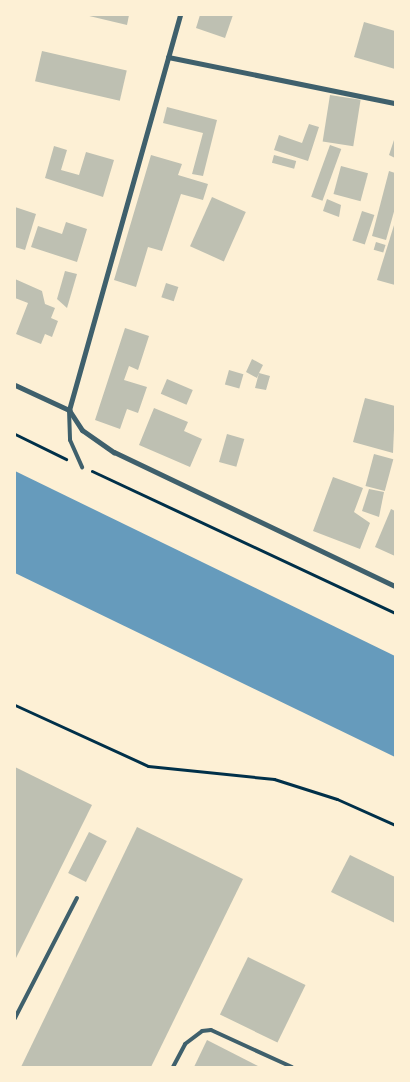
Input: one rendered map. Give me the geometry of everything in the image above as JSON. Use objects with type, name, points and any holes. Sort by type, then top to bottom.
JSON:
[{"type":"street","points":[[69,410],[180,15]]},
{"type":"street","points":[[168,57],[395,103]]},
{"type":"street","points":[[15,385],[69,410],[82,430],[114,452],[395,586]]},
{"type":"lane","points":[[69,410],[70,440],[82,467]]},
{"type":"lane","points":[[15,1018],[77,898]]},
{"type":"lane","points":[[173,1067],[185,1044],[202,1031],[211,1030],[292,1067]]},
{"type":"path","points":[[15,434],[395,612]]},
{"type":"path","points":[[15,705],[148,766],[274,779],[337,799],[395,825]]},
{"type":"water","points":[[15,471],[395,656],[395,757],[15,573]]},
{"type":"building","points":[[85,15],[129,15],[127,25]]},
{"type":"building","points":[[200,15],[233,15],[225,38],[196,28]]},
{"type":"building","points":[[364,22],[395,31],[395,69],[354,57]]},
{"type":"building","points":[[42,51],[127,71],[120,101],[35,81]]},
{"type":"building","points":[[330,95],[361,100],[353,146],[323,141]]},
{"type":"building","points":[[167,107],[217,120],[203,176],[192,174],[203,133],[163,123]]},
{"type":"building","points":[[309,124],[319,127],[308,161],[274,150],[279,135],[302,143]]},
{"type":"building","points":[[395,137],[395,158],[389,155]]},
{"type":"building","points":[[330,145],[341,149],[322,201],[311,197]]},
{"type":"building","points":[[54,146],[67,150],[61,170],[79,175],[86,152],[114,160],[103,197],[45,178]]},
{"type":"building","points":[[151,155],[182,164],[178,175],[208,184],[203,200],[181,194],[162,251],[148,247],[136,287],[114,280]]},
{"type":"building","points":[[274,155],[296,161],[294,169],[272,163]]},
{"type":"building","points":[[341,166],[368,173],[361,201],[333,194]]},
{"type":"building","points":[[389,171],[395,173],[395,208],[386,240],[372,236]]},
{"type":"building","points":[[212,197],[246,212],[224,261],[190,246]]},
{"type":"building","points":[[327,199],[341,205],[339,217],[323,211]]},
{"type":"building","points":[[15,207],[36,214],[25,250],[15,247]]},
{"type":"building","points":[[362,211],[374,215],[365,244],[352,240]]},
{"type":"building","points":[[66,222],[87,229],[77,262],[31,247],[38,226],[62,234]]},
{"type":"building","points":[[395,222],[395,285],[377,280]]},
{"type":"building","points":[[376,242],[386,245],[383,253],[374,250]]},
{"type":"building","points":[[65,271],[77,274],[67,308],[57,299]]},
{"type":"building","points":[[15,279],[42,291],[45,304],[55,308],[51,318],[58,321],[52,337],[45,334],[41,344],[16,334],[28,303],[15,298]]},
{"type":"building","points":[[166,283],[178,287],[174,301],[161,297]]},
{"type":"building","points":[[125,328],[149,336],[138,370],[129,366],[124,380],[147,387],[138,413],[127,409],[120,429],[95,420]]},
{"type":"building","points":[[252,359],[263,365],[257,378],[246,372]]},
{"type":"building","points":[[229,370],[243,374],[239,389],[225,384]]},
{"type":"building","points":[[259,373],[270,376],[266,390],[255,388]]},
{"type":"building","points":[[167,379],[193,390],[187,405],[161,394]]},
{"type":"building","points":[[365,398],[395,406],[393,453],[353,442]]},
{"type":"building","points":[[154,408],[188,422],[184,431],[202,439],[190,467],[139,445]]},
{"type":"building","points":[[227,434],[244,439],[236,467],[219,462]]},
{"type":"building","points":[[374,454],[393,459],[385,491],[365,486]]},
{"type":"building","points":[[333,477],[363,488],[354,512],[370,523],[360,549],[313,531]]},
{"type":"building","points":[[369,489],[384,492],[379,517],[362,511]]},
{"type":"building","points":[[391,509],[395,511],[395,556],[375,547]]},
{"type":"building","points":[[15,767],[92,805],[15,960]]},
{"type":"building","points":[[137,827],[243,879],[151,1067],[21,1067]]},
{"type":"building","points":[[89,832],[107,841],[86,882],[68,873]]},
{"type":"building","points":[[350,855],[395,877],[395,923],[331,892]]},
{"type":"building","points":[[248,957],[306,985],[277,1043],[220,1015]]},
{"type":"building","points":[[207,1040],[260,1067],[194,1067]]}]
